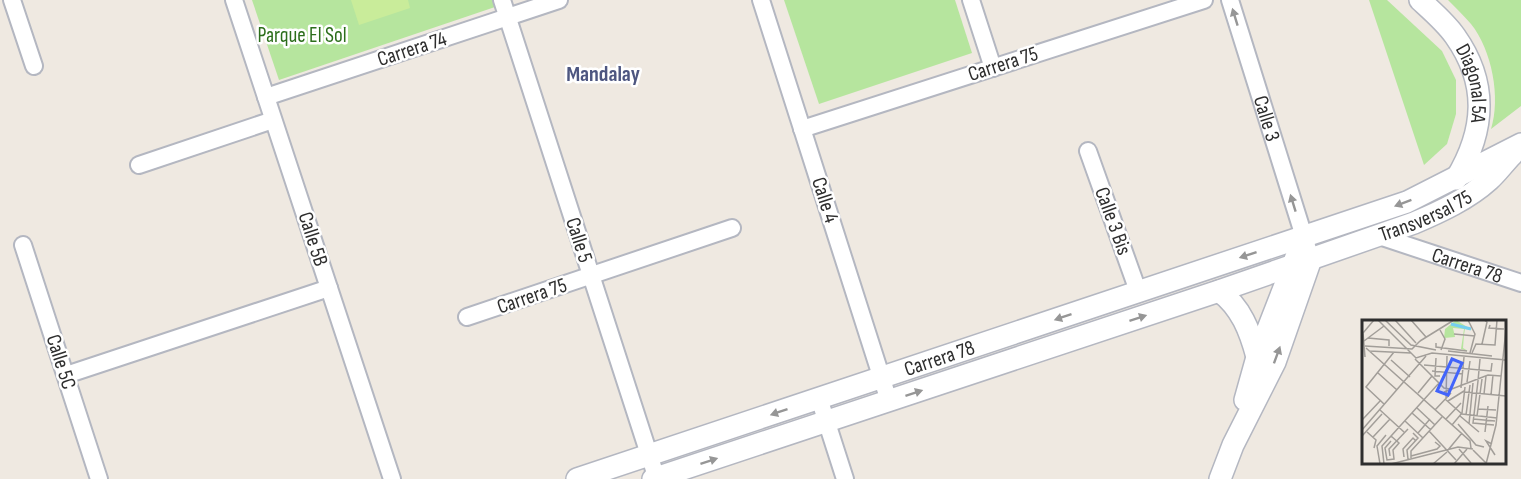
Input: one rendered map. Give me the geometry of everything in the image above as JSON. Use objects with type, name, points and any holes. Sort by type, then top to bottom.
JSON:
[{"type":"street","points":[[12,0],[34,66]]},
{"type":"street","name":"Calle 5B","points":[[234,0],[392,479]]},
{"type":"street","name":"Calle 5","points":[[502,0],[655,479]]},
{"type":"street","name":"Carrera 74","points":[[266,97],[559,0]]},
{"type":"street","name":"Calle 4","points":[[761,0],[889,401]]},
{"type":"street","points":[[970,0],[993,68]]},
{"type":"street","name":"Carrera 75","points":[[802,129],[1204,0]]},
{"type":"street","name":"Calle 3","points":[[1230,0],[1304,237]]},
{"type":"street","name":"Diagonal 5A","points":[[1420,0],[1454,34],[1475,75],[1479,99],[1475,140],[1469,157],[1456,178]]},
{"type":"street","points":[[140,165],[273,120]]},
{"type":"street","name":"Transversal 75","points":[[1304,237],[1407,202],[1521,144]]},
{"type":"street","name":"Transversal 75","points":[[1302,262],[1435,214],[1489,180],[1521,144]]},
{"type":"street","name":"Calle 3 Bis","points":[[1088,151],[1138,291]]},
{"type":"street","name":"Carrera 75","points":[[467,317],[732,228]]},
{"type":"street","name":"Carrera 78","points":[[1379,236],[1521,283]]},
{"type":"street","points":[[1233,445],[1275,362],[1302,262],[1304,237]]},
{"type":"street","name":"Carrera 78","points":[[577,479],[1304,237]]},
{"type":"street","name":"Calle 5C","points":[[23,245],[99,479]]},
{"type":"street","points":[[1220,479],[1233,445],[1257,357],[1302,262]]},
{"type":"street","name":"Carrera 78","points":[[655,479],[1302,262]]},
{"type":"street","points":[[66,375],[329,288]]},
{"type":"street","points":[[1219,291],[1237,308],[1253,342],[1257,357]]},
{"type":"street","points":[[819,398],[845,479]]},
{"type":"green space","name":"Parque El Sol","points":[[252,0],[493,0],[495,7],[279,80]]},
{"type":"green space","points":[[351,0],[408,0],[410,8],[359,25]]},
{"type":"green space","points":[[784,0],[955,0],[972,53],[819,104]]},
{"type":"green space","points":[[1369,0],[1387,0],[1442,51],[1456,80],[1456,114],[1447,144],[1424,165]]},
{"type":"green space","points":[[1448,0],[1521,0],[1521,106],[1491,129],[1495,89],[1489,60],[1471,24]]},
{"type":"district","name":"Mandalay","points":[[603,74]]}]
